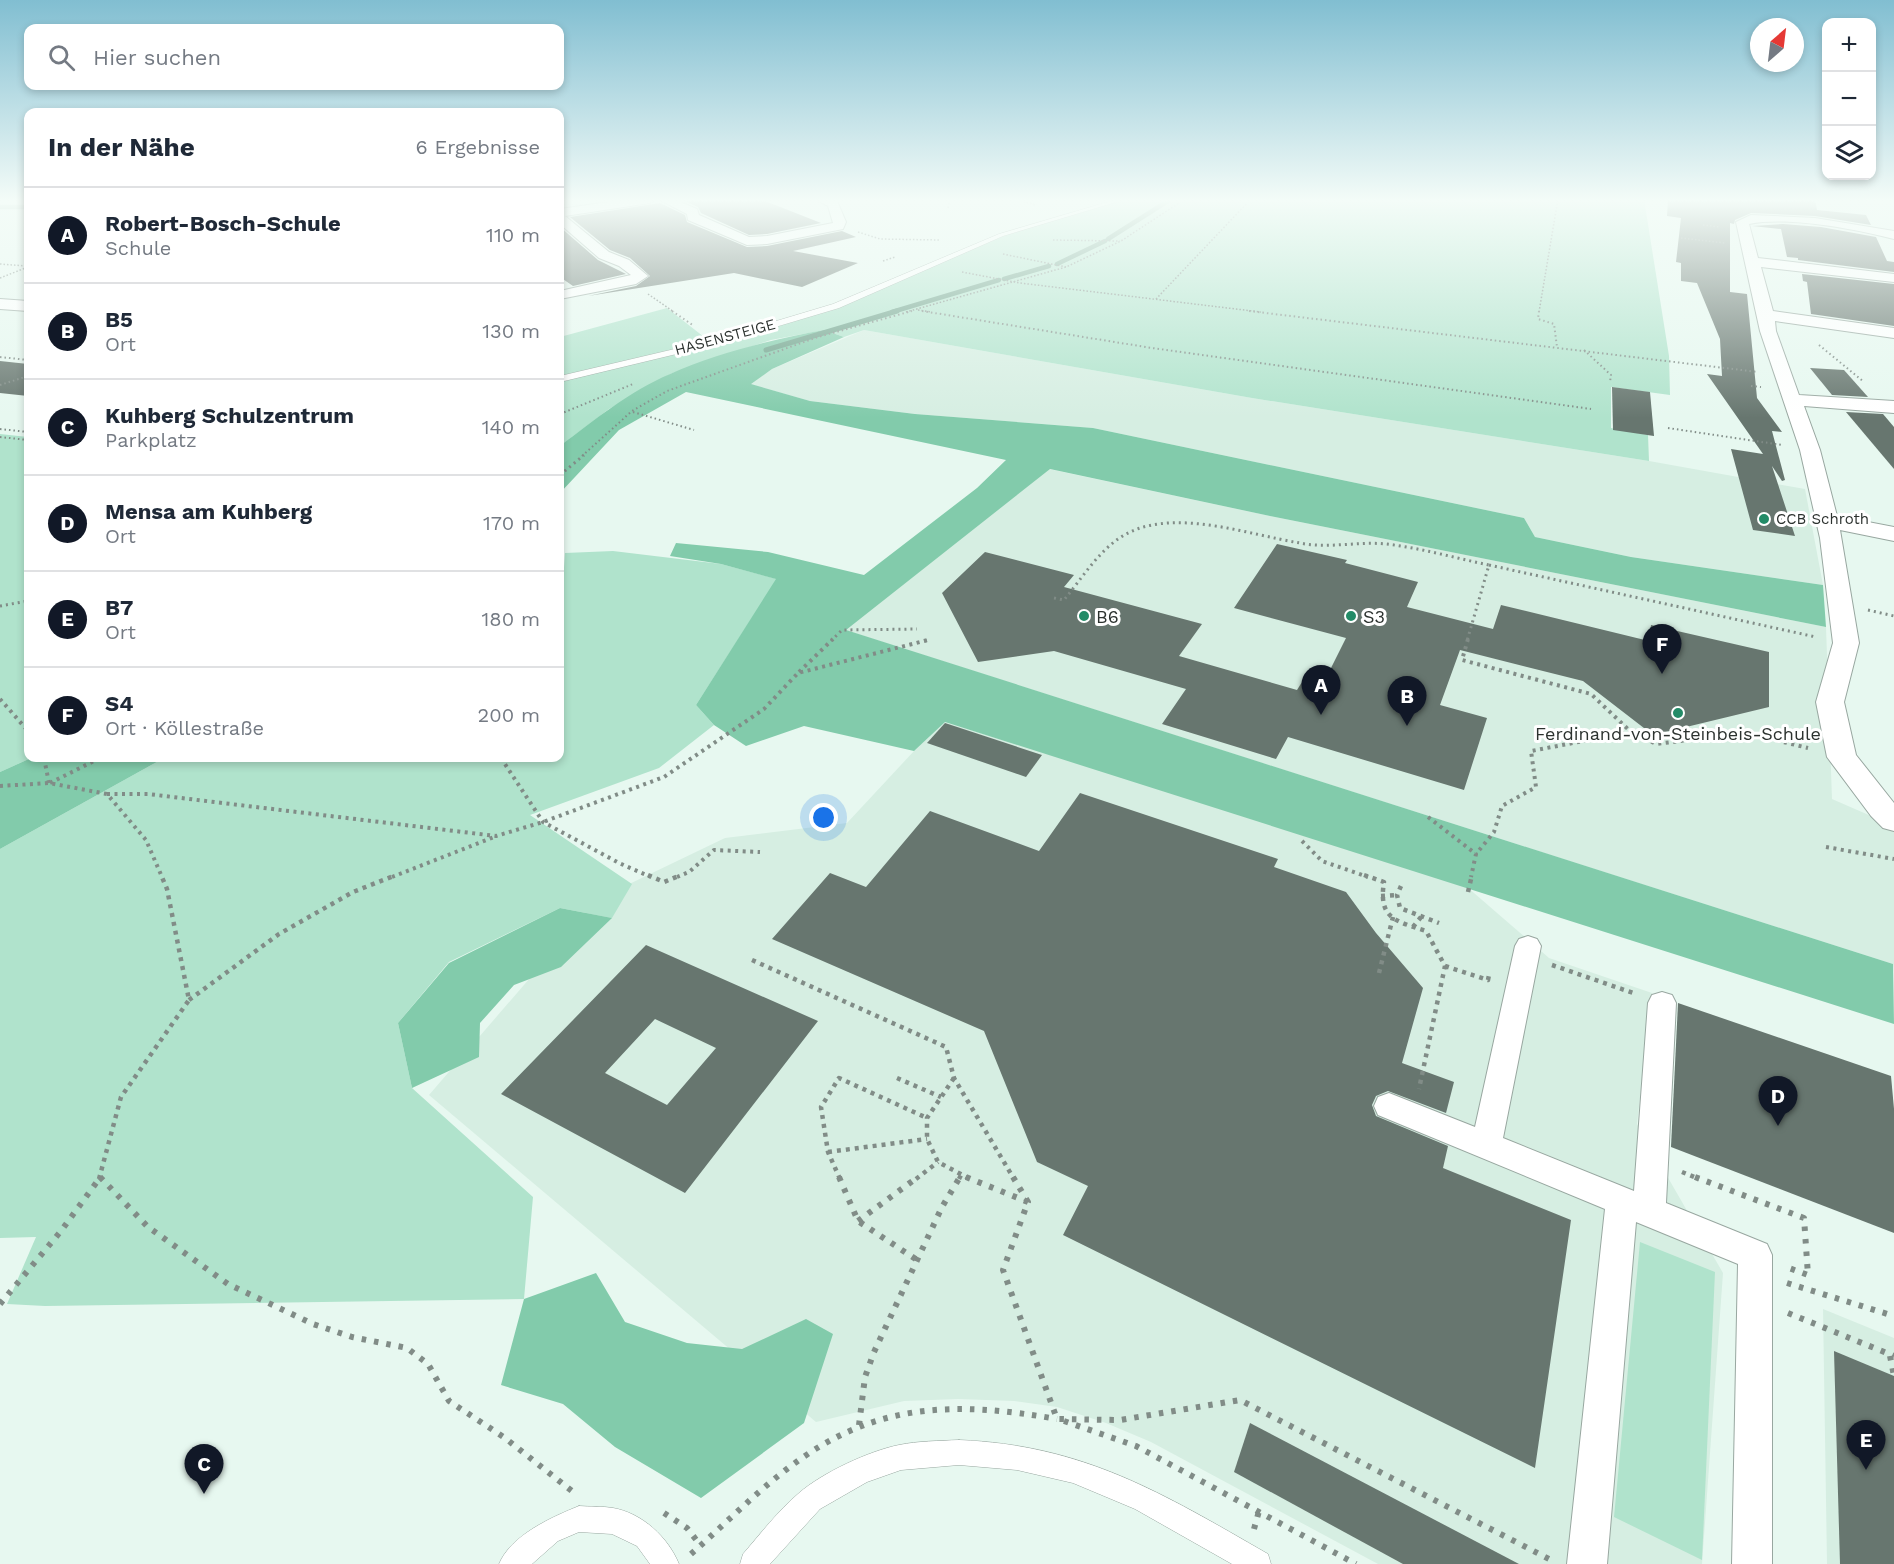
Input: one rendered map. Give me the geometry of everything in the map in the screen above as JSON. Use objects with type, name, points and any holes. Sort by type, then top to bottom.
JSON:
[{"type":"street","points":[[564,295],[631,281],[641,276],[636,272]]},
{"type":"street","points":[[1755,272],[1768,331],[1810,450],[1827,521],[1842,605],[1846,644],[1830,702],[1842,757],[1881,809],[1894,821]]},
{"type":"street","points":[[1841,272],[1894,278]]},
{"type":"street","points":[[0,304],[24,306]]},
{"type":"street","points":[[1766,315],[1894,333]]},
{"type":"street","points":[[1792,400],[1894,407]]},
{"type":"street","points":[[1827,521],[1894,534]]},
{"type":"street","points":[[1486,1146],[1538,955]]},
{"type":"street","points":[[1587,1564],[1635,1206],[1653,1161],[1662,1003]]},
{"type":"street","points":[[1400,1111],[1635,1206],[1755,1276],[1752,1564]]},
{"type":"lane","name":"HASENSTEIGE","points":[[564,378],[715,342],[836,306],[912,272]]},
{"type":"lane","points":[[753,1564],[776,1533],[813,1499],[855,1474],[899,1458],[964,1454],[1031,1459],[1077,1471],[1126,1491],[1258,1564]]},
{"type":"lane","points":[[512,1564],[549,1532],[579,1519],[614,1521],[646,1537],[666,1564]]},
{"type":"path","points":[[0,278],[15,272]]},
{"type":"path","points":[[958,272],[1013,282],[1155,300],[1584,350],[1784,376]]},
{"type":"path","points":[[564,471],[602,440],[632,411],[667,391],[818,337],[1048,272]]},
{"type":"path","points":[[1155,300],[1182,272]]},
{"type":"path","points":[[1546,272],[1538,319],[1554,324],[1557,347]]},
{"type":"path","points":[[631,281],[715,342]]},
{"type":"path","points":[[916,310],[1152,348],[1591,409]]},
{"type":"path","points":[[1812,338],[1872,389]]},
{"type":"path","points":[[1584,350],[1611,375],[1610,382]]},
{"type":"path","points":[[0,357],[24,360]]},
{"type":"path","points":[[0,385],[24,377]]},
{"type":"path","points":[[632,411],[694,429]]},
{"type":"path","points":[[1668,428],[1810,450]]},
{"type":"path","points":[[0,429],[24,432]]},
{"type":"path","points":[[0,437],[24,440]]},
{"type":"path","points":[[1054,597],[1064,600],[1111,543],[1131,531],[1165,524],[1209,525],[1249,531],[1302,544],[1386,544],[1846,644]]},
{"type":"path","points":[[1488,565],[1462,660],[1591,693],[1631,732],[1656,744],[1746,733],[1842,757]]},
{"type":"path","points":[[0,606],[24,602]]},
{"type":"path","points":[[0,1304],[61,1232],[99,1179],[121,1097],[189,1000],[279,934],[353,892],[496,836],[543,822],[664,777],[764,709],[842,630],[917,629]]},
{"type":"path","points":[[798,673],[928,640]]},
{"type":"path","points":[[0,699],[24,726]]},
{"type":"path","points":[[1468,892],[1476,854],[1494,832],[1502,806],[1536,787],[1531,751],[1631,732]]},
{"type":"path","points":[[45,762],[49,783]]},
{"type":"path","points":[[49,783],[92,762]]},
{"type":"path","points":[[504,762],[543,822],[619,863],[664,882],[690,872],[714,850],[760,852]]},
{"type":"path","points":[[0,786],[49,783],[107,794],[148,794],[496,836]]},
{"type":"path","points":[[107,794],[146,840],[167,888],[189,1000]]},
{"type":"path","points":[[1428,818],[1476,854]]},
{"type":"path","points":[[1302,841],[1322,861],[1384,882],[1381,896],[1382,907],[1386,913],[1426,931],[1445,966],[1428,1051],[1400,1111]]},
{"type":"path","points":[[1826,847],[1894,859]]},
{"type":"path","points":[[1400,909],[1397,895],[1401,886]]},
{"type":"path","points":[[1381,896],[1397,895]]},
{"type":"path","points":[[1386,913],[1400,909],[1439,923]]},
{"type":"path","points":[[1413,927],[1421,917]]},
{"type":"path","points":[[1379,973],[1393,918]]},
{"type":"path","points":[[1538,955],[1662,1003]]},
{"type":"path","points":[[752,960],[946,1047],[954,1078],[1028,1202]]},
{"type":"path","points":[[1445,966],[1488,980]]},
{"type":"path","points":[[917,1260],[858,1221],[828,1152],[821,1107],[839,1078],[927,1118]]},
{"type":"path","points":[[897,1078],[941,1097]]},
{"type":"path","points":[[954,1078],[927,1118],[927,1139],[938,1162],[961,1175],[1028,1202]]},
{"type":"path","points":[[828,1152],[927,1139]]},
{"type":"path","points":[[1653,1161],[1804,1218],[1808,1275],[1755,1276]]},
{"type":"path","points":[[858,1221],[938,1162]]},
{"type":"path","points":[[859,1425],[865,1377],[874,1352],[942,1207],[961,1175]]},
{"type":"path","points":[[99,1179],[148,1227],[228,1284],[313,1324],[352,1337],[407,1348],[428,1364],[449,1401],[505,1438],[574,1493]]},
{"type":"path","points":[[1028,1202],[1003,1270],[1057,1419],[1120,1420],[1240,1400],[1559,1564]]},
{"type":"path","points":[[1755,1276],[1894,1316]]},
{"type":"path","points":[[1755,1276],[1892,1356],[1894,1376]]},
{"type":"path","points":[[654,1508],[687,1528],[701,1546]]},
{"type":"shaded area","points":[[864,330],[1252,398],[1649,461],[1805,489],[1823,585],[1631,557],[1535,537],[1524,518],[1093,428],[915,414],[810,401],[750,384],[772,369]]},
{"type":"shaded area","points":[[1049,469],[1270,516],[1826,627],[1832,799],[1894,826],[1894,972],[1893,964],[845,630]]},
{"type":"shaded area","points":[[944,722],[1452,874],[1549,958],[1652,993],[1637,1124],[1723,1273],[1702,1564],[1378,1564],[1151,1442],[1106,1423],[1057,1407],[1014,1401],[958,1399],[904,1401],[816,1422],[429,1095],[598,899],[725,838],[847,823]]},
{"type":"shaded area","points":[[1823,1309],[1894,1338],[1894,1564],[1827,1564]]},
{"type":"green space","points":[[919,272],[1656,272],[1669,356],[1670,395],[1611,387],[1611,428],[1648,435],[1649,461],[1252,398],[864,330],[844,337],[824,330],[771,340],[670,374],[609,409],[564,443],[564,336],[667,308],[713,344],[839,306]]},
{"type":"green space","points":[[824,330],[844,337],[772,369],[751,384],[810,401],[915,414],[1093,428],[1524,518],[1535,537],[1631,557],[1823,585],[1826,627],[1270,516],[1050,469],[846,630],[1893,964],[1894,1024],[945,722],[914,751],[804,726],[746,746],[714,725],[696,705],[776,579],[721,564],[670,556],[676,543],[768,552],[864,575],[977,488],[1006,460],[686,392],[619,430],[564,489],[564,443],[599,416],[627,397],[670,374],[707,360],[785,338]]},
{"type":"green space","points":[[0,434],[24,437],[24,761],[0,772]]},
{"type":"green space","points":[[613,551],[721,564],[777,579],[696,705],[714,725],[659,768],[530,815],[632,884],[612,918],[560,908],[449,962],[398,1023],[412,1088],[533,1197],[524,1299],[45,1306],[7,1304],[36,1237],[0,1238],[0,849],[157,762],[564,762],[565,553]]},
{"type":"green space","points":[[24,761],[157,762],[0,849],[0,772]]},
{"type":"green space","points":[[560,908],[612,918],[561,967],[514,985],[480,1023],[479,1057],[412,1088],[398,1023],[449,963]]},
{"type":"green space","points":[[1640,1242],[1715,1272],[1702,1560],[1614,1517]]},
{"type":"green space","points":[[596,1273],[625,1322],[687,1343],[742,1349],[806,1319],[833,1334],[804,1423],[701,1498],[615,1447],[563,1404],[501,1385],[524,1299]]},
{"type":"building","points":[[564,272],[622,272],[626,274],[573,286],[564,280]]},
{"type":"building","points":[[646,272],[837,272],[802,287],[734,273],[588,296],[636,286],[650,276]]},
{"type":"building","points":[[1681,272],[1730,272],[1730,292],[1747,294],[1757,398],[1782,432],[1772,431],[1785,480],[1782,481],[1772,466],[1795,536],[1753,530],[1731,449],[1763,454],[1707,374],[1722,376],[1720,339],[1697,283],[1681,281]]},
{"type":"building","points":[[1802,274],[1894,284],[1894,326],[1811,314],[1807,282],[1803,281]]},
{"type":"building","points":[[0,361],[24,364],[24,396],[0,393]]},
{"type":"building","points":[[1810,368],[1844,370],[1868,397],[1832,395]]},
{"type":"building","points":[[1612,387],[1650,392],[1654,436],[1613,430]]},
{"type":"building","points":[[1846,412],[1883,414],[1894,427],[1894,469]]},
{"type":"building","points":[[1277,544],[1347,560],[1345,563],[1418,582],[1407,607],[1493,629],[1501,605],[1649,641],[1651,625],[1769,652],[1769,707],[1653,735],[1583,681],[1460,650],[1440,705],[1487,718],[1464,790],[1288,737],[1276,759],[1162,724],[1186,689],[1054,651],[978,662],[942,593],[985,552],[1074,575],[1064,587],[1202,624],[1179,656],[1297,690],[1302,682],[1326,678],[1346,638],[1234,608]]},
{"type":"building","points":[[945,723],[1042,755],[1026,777],[927,743]]},
{"type":"building","points":[[1080,793],[1278,859],[1274,867],[1346,892],[1376,933],[1423,988],[1402,1063],[1454,1082],[1446,1113],[1388,1091],[1376,1096],[1372,1105],[1376,1116],[1448,1146],[1443,1168],[1571,1220],[1535,1468],[1063,1235],[1088,1186],[1037,1162],[984,1031],[772,939],[830,873],[866,887],[930,811],[1039,851]]},
{"type":"building","points":[[646,945],[818,1021],[685,1193],[501,1094]],"holes":[[[655,1019],[716,1048],[667,1105],[605,1073]]]},
{"type":"building","points":[[1678,1003],[1891,1076],[1894,1109],[1894,1233],[1671,1147]]},
{"type":"building","points":[[1834,1351],[1894,1376],[1894,1564],[1840,1564]]},
{"type":"building","points":[[1250,1423],[1519,1564],[1403,1564],[1234,1472]]},
{"type":"waterway","points":[[1004,279],[1028,272]]},
{"type":"waterway","points":[[892,312],[999,280]]},
{"type":"waterway","points":[[766,350],[897,311]]},
{"type":"place","name":"CCB Schroth","points":[[1764,519]]},
{"type":"place","name":"B6","points":[[1084,616]]},
{"type":"place","name":"S3","points":[[1351,616]]},
{"type":"place","name":"S4","points":[[1662,674]]},
{"type":"place","name":"Ferdinand-von-Steinbeis-Schule","points":[[1678,713]]},
{"type":"place","name":"Robert-Bosch-Schule","points":[[1321,715]]},
{"type":"place","name":"B5","points":[[1407,726]]},
{"type":"place","name":"Mensa am Kuhberg","points":[[1778,1126]]},
{"type":"place","name":"B7","points":[[1866,1470]]},
{"type":"place","name":"Kuhberg Schulzentrum","points":[[204,1494]]}]
